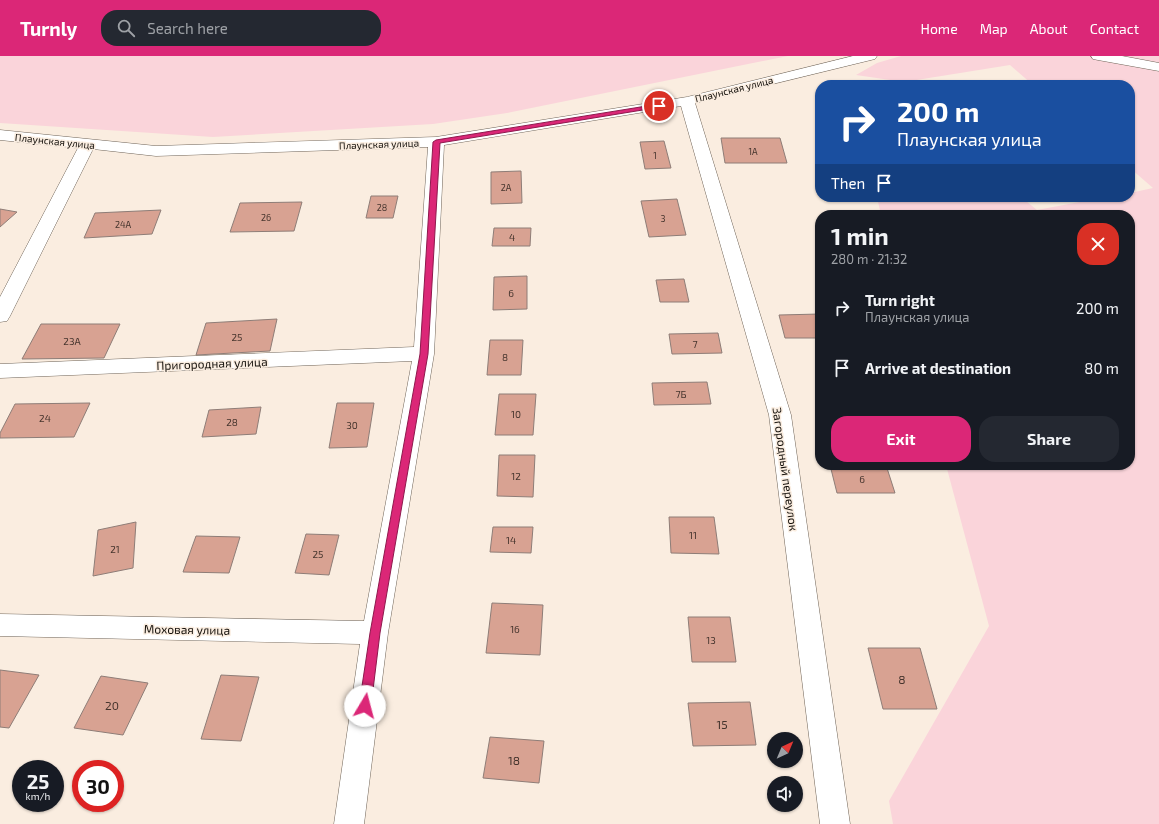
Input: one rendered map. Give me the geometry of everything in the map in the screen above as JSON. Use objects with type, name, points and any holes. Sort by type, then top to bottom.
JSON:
[{"type":"street","name":"Плаунская улица","points":[[0,135],[156,151],[436,142],[687,101],[870,56]]},
{"type":"street","points":[[1098,56],[1159,66]]},
{"type":"street","name":"Загородный переулок","points":[[687,101],[780,415],[835,824]]},
{"type":"street","points":[[349,824],[375,633],[424,354],[436,142]]},
{"type":"street","points":[[0,316],[88,144]]},
{"type":"street","name":"Пригородная улица","points":[[0,371],[424,354]]},
{"type":"street","name":"Моховая улица","points":[[0,625],[375,633]]},
{"type":"shaded area","points":[[0,56],[788,56],[507,113],[433,124],[213,137],[0,123]]},
{"type":"shaded area","points":[[901,56],[1159,56],[1159,824],[893,824],[889,801],[989,626],[947,470],[1135,470],[1135,210],[1037,210],[1079,202],[1135,202],[1135,192],[1153,188],[1135,172],[1135,80],[1027,80],[1010,65],[916,80],[890,80],[856,75],[877,63]]},
{"type":"shaded area","points":[[878,202],[1027,202],[1037,210],[880,210]]},
{"type":"building","points":[[721,138],[780,138],[787,163],[725,163]]},
{"type":"building","points":[[664,141],[671,168],[645,169],[640,142]]},
{"type":"building","points":[[521,171],[522,203],[491,204],[491,172]]},
{"type":"building","points":[[371,196],[398,196],[393,218],[366,218]]},
{"type":"building","points":[[677,199],[686,235],[649,237],[641,201]]},
{"type":"building","points":[[302,202],[294,231],[230,232],[240,203]]},
{"type":"building","points":[[0,209],[17,212],[0,227]]},
{"type":"building","points":[[161,210],[152,234],[84,238],[95,213]]},
{"type":"building","points":[[494,228],[531,228],[530,246],[492,246]]},
{"type":"building","points":[[527,276],[527,309],[493,310],[494,277]]},
{"type":"building","points":[[684,279],[689,302],[660,302],[656,280]]},
{"type":"building","points":[[815,314],[815,338],[785,338],[779,315]]},
{"type":"building","points":[[277,319],[270,351],[196,355],[206,323]]},
{"type":"building","points":[[41,324],[120,324],[104,358],[22,359]]},
{"type":"building","points":[[718,333],[722,353],[672,354],[669,334]]},
{"type":"building","points":[[490,340],[523,340],[521,375],[487,375]]},
{"type":"building","points":[[707,382],[711,404],[654,405],[652,383]]},
{"type":"building","points":[[499,394],[536,394],[533,435],[495,435]]},
{"type":"building","points":[[90,403],[74,437],[0,438],[0,433],[15,404]]},
{"type":"building","points":[[337,403],[374,403],[367,447],[329,448]]},
{"type":"building","points":[[261,407],[256,434],[202,437],[209,410]]},
{"type":"building","points":[[499,455],[535,455],[533,497],[497,496]]},
{"type":"building","points":[[831,470],[888,470],[895,493],[837,493]]},
{"type":"building","points":[[669,517],[714,517],[719,554],[671,553]]},
{"type":"building","points":[[136,522],[133,568],[93,576],[98,530]]},
{"type":"building","points":[[493,527],[533,527],[531,553],[490,552]]},
{"type":"building","points":[[306,534],[339,535],[329,575],[295,573]]},
{"type":"building","points":[[196,536],[240,537],[229,573],[183,572]]},
{"type":"building","points":[[492,603],[543,605],[540,655],[486,653]]},
{"type":"building","points":[[688,617],[730,617],[736,662],[692,662]]},
{"type":"building","points":[[868,648],[920,648],[937,709],[883,709]]},
{"type":"building","points":[[0,670],[39,675],[9,728],[0,727]]},
{"type":"building","points":[[221,675],[259,677],[241,741],[201,739]]},
{"type":"building","points":[[101,676],[148,683],[123,735],[74,728]]},
{"type":"building","points":[[750,702],[756,745],[693,746],[688,703]]},
{"type":"building","points":[[490,737],[544,741],[539,783],[483,778]]},
{"type":"route","points":[[365,706],[375,633],[424,354],[436,142],[659,106]]}]
